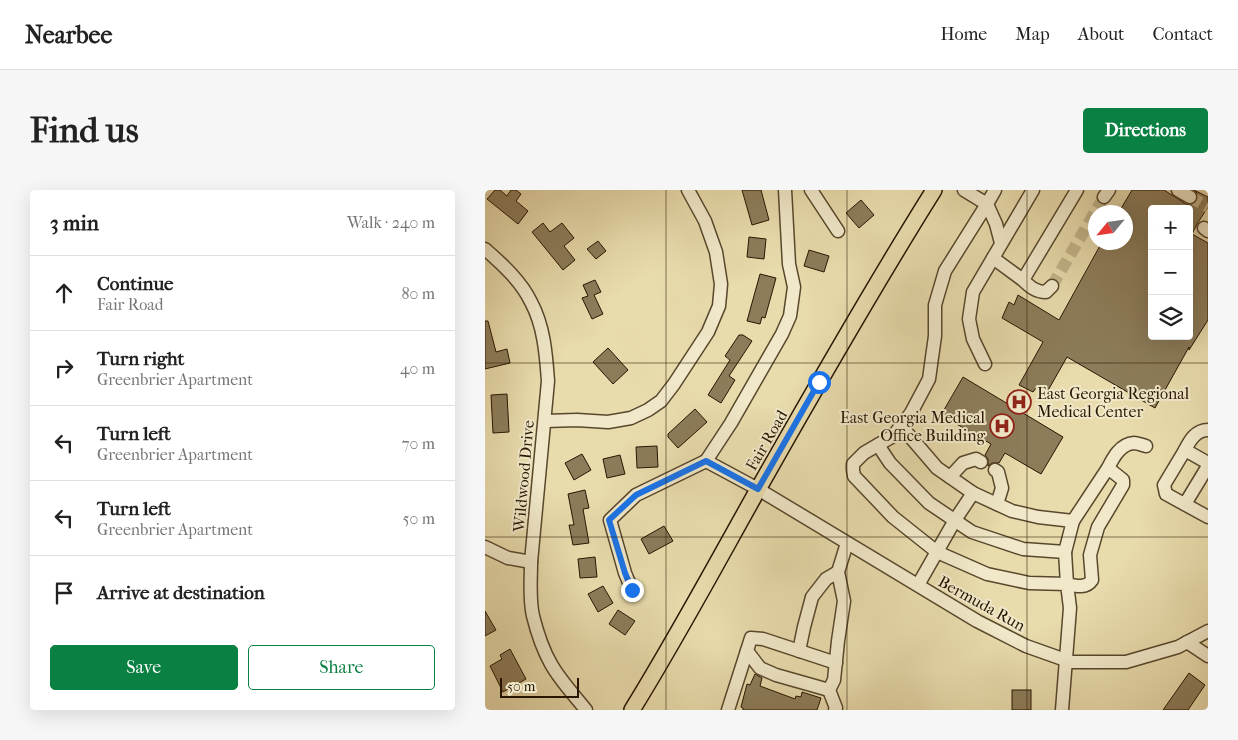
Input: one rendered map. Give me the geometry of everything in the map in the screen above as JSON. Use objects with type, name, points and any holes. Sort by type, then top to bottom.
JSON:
[{"type":"main road","name":"Fair Road","points":[[632,710],[665,657],[758,489],[882,274],[934,190]]},
{"type":"street","points":[[545,421],[577,420],[608,422],[631,418],[648,410],[661,401],[708,332],[719,306],[721,284],[716,252],[705,220],[688,190]]},
{"type":"street","points":[[632,590],[609,520],[636,495],[706,461],[731,423],[782,334],[790,316],[794,286],[789,264],[785,190]]},
{"type":"street","points":[[811,190],[838,231]]},
{"type":"street","points":[[964,190],[987,204],[996,224],[1001,243]]},
{"type":"street","points":[[995,190],[945,271],[935,306],[935,336],[929,379],[911,413],[893,436],[864,453],[853,464],[855,476],[893,517],[937,552],[987,574],[1029,583],[1067,584],[1083,587],[1092,580],[1090,555],[1098,527],[1123,485],[1123,480],[1108,468]]},
{"type":"street","points":[[985,364],[973,339],[969,319],[973,292],[1033,190]]},
{"type":"street","points":[[1023,280],[1077,190]]},
{"type":"street","points":[[1178,190],[1190,197]]},
{"type":"street","name":"Wildwood Drive","points":[[485,249],[520,285],[531,301],[540,323],[546,351],[548,381],[531,562],[533,616],[551,664],[586,710]]},
{"type":"street","points":[[993,258],[1031,288],[1046,292],[1052,286]]},
{"type":"street","points":[[901,426],[937,468],[973,493],[1012,511],[1039,517],[1073,521]]},
{"type":"street","points":[[1208,430],[1203,430],[1192,437],[1164,485],[1165,494],[1208,517]]},
{"type":"street","points":[[1062,710],[1071,608],[1065,552],[1073,521],[1108,468],[1114,455],[1125,446],[1134,443],[1146,446]]},
{"type":"street","points":[[878,445],[890,464],[929,503],[972,532],[1023,549],[1065,552]]},
{"type":"street","points":[[1185,450],[1208,465],[1185,504]]},
{"type":"street","points":[[950,477],[963,463],[976,459],[981,462]]},
{"type":"street","name":"Bermuda Run","points":[[706,461],[758,489],[977,621],[1026,646],[1071,662],[1126,662],[1178,647],[1208,631]]},
{"type":"street","points":[[995,470],[998,472],[1002,488],[997,504]]},
{"type":"street","points":[[918,585],[955,520],[973,493]]},
{"type":"street","points":[[835,710],[836,708],[829,690],[834,680],[844,601],[838,572],[847,543]]},
{"type":"street","points":[[485,546],[507,558],[531,562]]},
{"type":"street","points":[[799,651],[812,597],[827,579],[838,572]]},
{"type":"street","points":[[728,710],[751,638],[763,639],[836,663]]},
{"type":"street","points":[[1187,642],[1208,656]]},
{"type":"street","points":[[747,651],[760,668],[776,675],[829,690]]},
{"type":"street","points":[[739,675],[760,668]]},
{"type":"building","points":[[495,190],[500,190],[507,196],[511,190],[516,190],[521,194],[516,201],[528,211],[518,224],[487,199]]},
{"type":"building","points":[[742,190],[761,190],[769,220],[752,225]]},
{"type":"building","name":"East Georgia Regional Medical Center","points":[[1132,190],[1164,190],[1189,205],[1148,205],[1148,340],[1193,340],[1193,235],[1208,243],[1208,320],[1189,350],[1189,347],[1155,408],[1067,357],[1046,394],[1036,388],[1033,392],[1019,385],[1043,342],[1002,318],[1009,302],[1014,305],[1018,295],[1059,320],[1098,250],[1133,250],[1133,205],[1123,205]]},
{"type":"building","name":"East Georgia Regional Medical Center","points":[[1194,190],[1208,197],[1208,207],[1193,232],[1193,205],[1189,205],[1197,201],[1197,193]]},
{"type":"building","points":[[861,200],[874,215],[859,228],[846,213]]},
{"type":"building","points":[[543,223],[550,232],[562,223],[574,238],[564,246],[575,260],[563,270],[532,232]]},
{"type":"building","points":[[749,237],[766,239],[764,259],[747,257]]},
{"type":"building","points":[[598,241],[606,251],[596,259],[587,249]]},
{"type":"building","points":[[809,250],[829,256],[824,272],[804,266]]},
{"type":"building","points":[[760,274],[776,278],[765,318],[762,317],[760,324],[747,321]]},
{"type":"building","points":[[595,280],[601,292],[594,295],[603,314],[592,319],[582,298],[588,296],[583,285]]},
{"type":"building","points":[[485,321],[488,321],[496,352],[507,349],[510,363],[485,369]]},
{"type":"building","points":[[739,335],[743,335],[752,341],[729,376],[735,380],[721,403],[708,395],[730,360],[725,356]]},
{"type":"building","points":[[608,348],[628,370],[613,384],[593,362]]},
{"type":"building","name":"East Georgia Medical Office Building","points":[[963,377],[1063,437],[1041,474],[1005,453],[999,463],[992,463],[988,466],[988,459],[985,455],[991,444],[941,415]]},
{"type":"building","points":[[507,394],[509,432],[493,433],[491,395]]},
{"type":"building","points":[[695,409],[707,422],[678,448],[668,437],[668,434]]},
{"type":"building","points":[[657,446],[658,467],[637,468],[636,447]]},
{"type":"building","points":[[582,454],[591,470],[574,480],[565,463]]},
{"type":"building","points":[[620,455],[625,474],[607,478],[603,459]]},
{"type":"building","points":[[585,490],[589,508],[583,509],[589,543],[573,545],[569,525],[574,525],[568,494]]},
{"type":"building","points":[[664,526],[673,541],[649,554],[641,539]]},
{"type":"building","points":[[595,557],[597,577],[580,578],[578,559]]},
{"type":"building","points":[[603,586],[613,603],[598,612],[588,594]]},
{"type":"building","points":[[618,610],[635,621],[625,635],[609,624]]},
{"type":"building","points":[[485,611],[496,630],[485,636]]},
{"type":"building","points":[[510,649],[526,679],[503,692],[490,666],[502,659],[500,655]]},
{"type":"building","points":[[1189,673],[1205,685],[1188,710],[1163,710]]},
{"type":"building","points":[[755,674],[762,678],[760,686],[795,699],[796,696],[801,697],[802,692],[821,698],[817,710],[743,710],[741,707],[747,684],[750,685]]},
{"type":"building","points":[[1012,690],[1031,690],[1031,710],[1012,710]]},
{"type":"tunnel","points":[[1052,286],[1104,197]]},
{"type":"tunnel","points":[[1190,197],[1208,207]]},
{"type":"place","name":"East Georgia Regional Medical Center","points":[[1019,402]]},
{"type":"place","name":"East Georgia Medical Office Building","points":[[1002,426]]},
{"type":"route","points":[[632,590],[609,520],[636,495],[706,461],[758,489],[819,382]]}]
